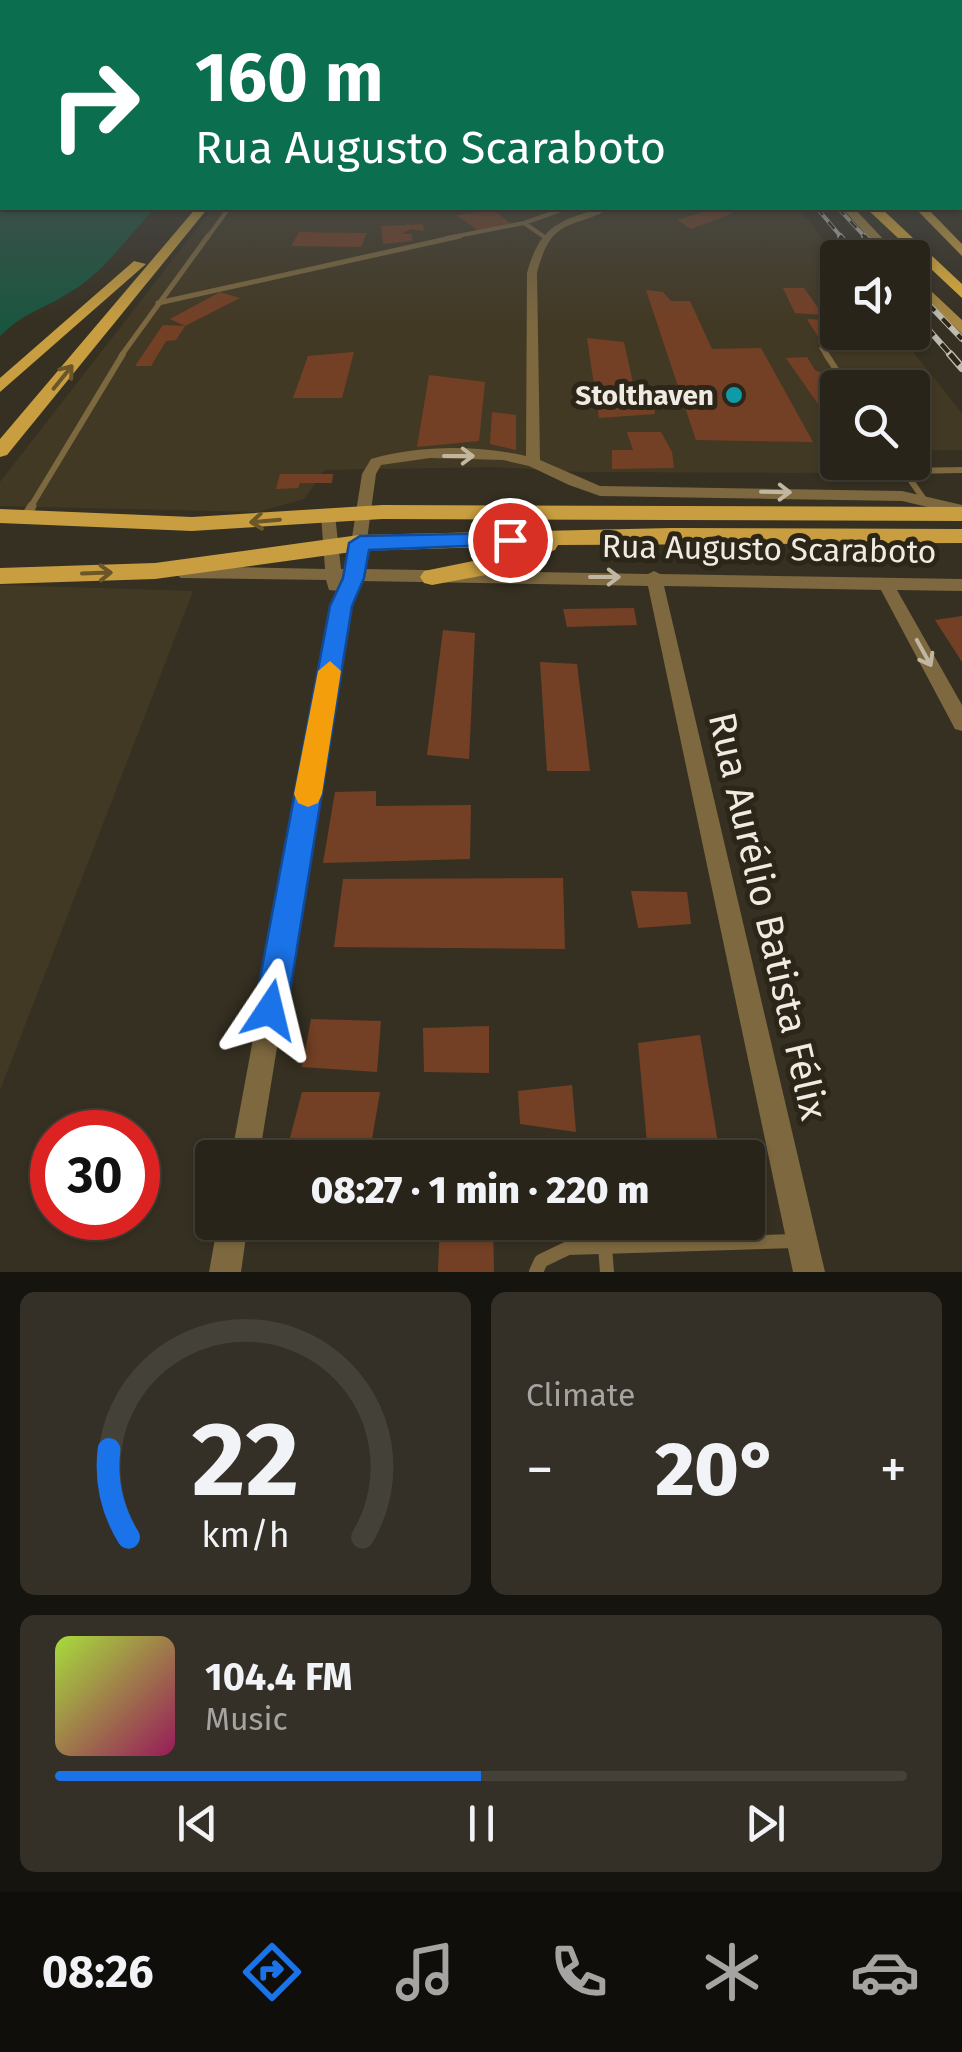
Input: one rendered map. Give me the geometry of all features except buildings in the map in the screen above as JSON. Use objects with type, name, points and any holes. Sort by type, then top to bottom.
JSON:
[{"type":"highway","points":[[876,210],[913,240]]},
{"type":"highway","points":[[890,210],[914,240]]},
{"type":"highway","points":[[930,257],[960,289]]},
{"type":"main road","points":[[0,389],[139,264],[184,210]]},
{"type":"main road","points":[[0,452],[200,210]]},
{"type":"main road","points":[[850,210],[877,240]]},
{"type":"main road","points":[[924,210],[962,252]]},
{"type":"main road","points":[[932,210],[962,239]]},
{"type":"main road","points":[[930,295],[962,330]]},
{"type":"main road","points":[[0,389],[30,388],[36,394],[37,409]]},
{"type":"main road","name":"Rua Augusto Scaraboto","points":[[0,516],[192,524],[362,512],[668,525]]},
{"type":"main road","points":[[668,525],[961,518]]},
{"type":"main road","points":[[828,537],[961,518]]},
{"type":"main road","points":[[668,525],[962,551]]},
{"type":"main road","name":"Rua Augusto Scaraboto","points":[[0,576],[155,571],[330,545],[585,538],[668,525]]},
{"type":"main road","points":[[432,578],[585,538]]},
{"type":"street","points":[[534,462],[532,273],[543,236],[566,221],[602,210]]},
{"type":"street","name":"Rua Augusto Scaraboto","points":[[362,512],[369,474],[376,462],[400,456],[506,457],[534,462],[570,483],[600,491],[922,498],[961,518]]},
{"type":"street","points":[[247,1140],[341,606],[354,578],[362,512]]},
{"type":"street","points":[[328,516],[332,578],[341,606]]},
{"type":"street","name":"Rua Augusto Scaraboto","points":[[155,571],[332,578],[654,577],[962,585]]},
{"type":"street","name":"Rua Aurélio Batista Félix","points":[[654,577],[810,1272]]},
{"type":"street","points":[[886,584],[962,722]]},
{"type":"street","points":[[224,1272],[230,1240]]},
{"type":"lane","points":[[25,518],[158,303],[228,210]]},
{"type":"lane","points":[[158,303],[524,223],[561,210]]},
{"type":"lane","points":[[524,223],[543,236]]},
{"type":"lane","points":[[930,471],[962,470]]},
{"type":"lane","points":[[910,480],[922,498]]},
{"type":"lane","points":[[536,1272],[542,1261],[568,1248],[802,1241]]},
{"type":"lane","points":[[604,1246],[607,1272]]},
{"type":"shaded area","name":"Stolthaven","points":[[211,210],[801,210],[824,240],[820,240],[820,350],[912,350],[928,370],[820,370],[820,473],[583,472],[493,467],[325,470],[304,499],[258,512],[0,506],[0,482]]},
{"type":"shaded area","name":"Stolthaven","points":[[930,373],[962,413],[962,450],[930,450]]},
{"type":"shaded area","points":[[0,585],[193,591],[0,1090]]},
{"type":"green space","points":[[0,210],[153,210],[84,283],[0,336]]},
{"type":"railway","points":[[819,210],[842,238]]},
{"type":"railway","points":[[840,210],[866,238]]},
{"type":"railway","points":[[840,236],[843,240]]},
{"type":"railway","points":[[864,236],[868,240]]},
{"type":"railway","points":[[930,306],[962,339]]},
{"type":"railway","points":[[930,331],[952,356]]},
{"type":"railway","points":[[950,354],[962,368]]},
{"type":"slow traffic","points":[[308,794],[330,671]]},
{"type":"place","name":"Stolthaven","points":[[734,395]]},
{"type":"route","points":[[270,1010],[341,606],[354,578],[360,543],[510,540]]}]
